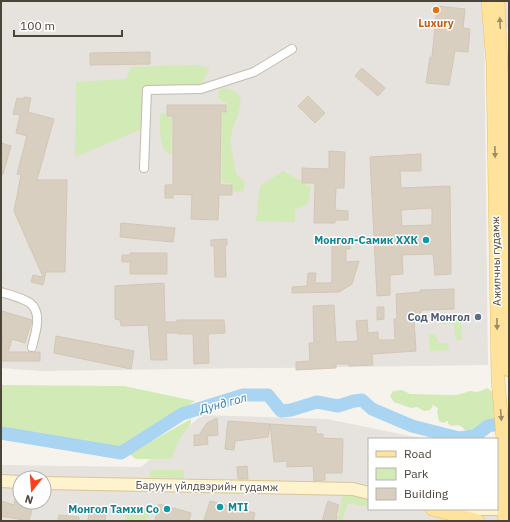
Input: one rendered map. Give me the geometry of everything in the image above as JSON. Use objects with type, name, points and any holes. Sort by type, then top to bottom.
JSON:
[{"type":"main road","name":"Ажилчны гудамж","points":[[488,1],[494,95],[498,379],[504,452],[504,505]]},
{"type":"main road","name":"Ажилчны гудамж","points":[[498,1],[505,145],[509,362]]},
{"type":"main road","points":[[436,510],[478,521]]},
{"type":"street","points":[[144,168],[147,90],[202,89],[254,72],[292,49]]},
{"type":"street","points":[[1,292],[30,302],[35,309],[38,315],[32,348]]},
{"type":"street","points":[[1,481],[12,482]]},
{"type":"street","name":"Баруун үйлдвэрийн гудамж","points":[[52,483],[353,489],[368,493]]},
{"type":"shaded area","points":[[1,1],[509,1],[509,29],[484,23],[488,365],[40,371],[1,368]]},
{"type":"shaded area","points":[[1,238],[19,240],[31,268],[25,285],[1,278]]},
{"type":"shaded area","points":[[202,415],[327,419],[420,438],[368,438],[368,510],[498,510],[498,454],[509,521],[1,521],[1,465],[141,467]]},
{"type":"shaded area","points":[[52,506],[53,521],[30,521],[35,510],[52,510]]},
{"type":"green space","points":[[197,65],[210,68],[202,86],[146,89],[142,129],[75,157],[76,82],[126,79],[131,67]]},
{"type":"green space","points":[[220,88],[231,90],[238,94],[240,100],[240,107],[232,130],[231,142],[236,174],[245,182],[243,191],[234,192],[231,183],[222,183],[221,114],[227,112],[226,103],[218,98]]},
{"type":"green space","points":[[165,112],[166,116],[172,116],[171,153],[169,154],[163,148],[161,137],[160,115]]},
{"type":"green space","points":[[283,171],[311,187],[308,204],[295,210],[295,222],[256,221],[260,186]]},
{"type":"green space","points":[[442,316],[461,317],[462,340],[456,340],[454,324],[441,324]]},
{"type":"green space","points":[[429,334],[434,334],[439,343],[448,343],[449,350],[430,351]]},
{"type":"green space","points":[[1,385],[124,386],[195,401],[119,449],[3,431],[1,429]]},
{"type":"green space","points":[[487,388],[496,394],[495,419],[483,424],[481,428],[470,434],[458,425],[451,426],[448,421],[443,423],[439,421],[437,411],[438,408],[433,405],[430,410],[424,411],[417,407],[411,408],[394,402],[390,396],[393,391],[402,390],[410,394],[457,395],[470,391],[478,392]]},
{"type":"green space","points":[[191,419],[191,423],[179,440],[171,459],[136,459],[129,454]]},
{"type":"green space","points":[[151,470],[184,470],[184,478],[150,477]]},
{"type":"green space","points":[[351,495],[368,500],[368,507],[348,503],[342,521],[337,521],[343,496]]},
{"type":"green space","points":[[145,509],[151,511],[152,513],[144,521],[126,521],[125,513],[140,515]]},
{"type":"building","points":[[437,6],[465,9],[463,28],[470,29],[468,52],[455,51],[449,85],[426,83],[430,57],[432,57]]},
{"type":"building","points":[[150,52],[150,64],[90,65],[90,53]]},
{"type":"building","points":[[362,68],[385,88],[378,96],[355,76]]},
{"type":"building","points":[[308,96],[325,113],[315,123],[298,106]]},
{"type":"building","points":[[24,97],[31,98],[28,112],[54,119],[37,180],[67,180],[65,272],[46,272],[43,285],[31,282],[33,275],[43,277],[14,211],[21,175],[17,174],[27,136],[16,133],[20,115],[13,114],[17,98],[23,99]]},
{"type":"building","points":[[167,105],[226,105],[226,112],[221,112],[220,185],[232,185],[232,195],[219,195],[218,220],[191,219],[192,195],[173,194],[173,198],[165,198],[165,185],[173,185],[173,116],[167,116]]},
{"type":"building","points":[[1,143],[11,146],[3,174],[1,174]]},
{"type":"building","points":[[329,151],[345,152],[344,188],[336,188],[335,210],[348,211],[348,220],[335,220],[335,223],[314,223],[315,183],[302,183],[302,168],[329,169]]},
{"type":"building","points":[[421,154],[421,171],[400,171],[401,188],[450,186],[451,274],[435,275],[433,254],[402,255],[403,274],[390,275],[390,295],[377,296],[370,157]],"holes":[[[432,208],[432,225],[402,226],[401,210]]]},
{"type":"building","points":[[121,223],[175,228],[173,242],[120,237]]},
{"type":"building","points":[[332,238],[350,238],[350,249],[346,249],[346,262],[359,261],[352,284],[339,292],[292,293],[292,287],[307,286],[308,273],[316,273],[315,283],[332,283]]},
{"type":"building","points":[[227,239],[227,245],[225,245],[226,277],[215,277],[214,246],[211,246],[211,240]]},
{"type":"building","points":[[130,253],[167,253],[167,274],[130,274],[130,262],[122,262],[122,255],[130,255]]},
{"type":"building","points":[[164,283],[165,322],[177,322],[177,320],[224,320],[225,333],[208,334],[209,363],[194,364],[193,334],[178,333],[166,333],[167,360],[151,360],[148,325],[121,326],[120,320],[115,319],[115,286]]},
{"type":"building","points":[[454,289],[454,309],[423,310],[414,320],[416,351],[372,354],[373,365],[349,366],[349,364],[336,364],[336,368],[296,370],[296,362],[310,361],[309,343],[314,343],[313,306],[334,305],[336,342],[358,341],[356,321],[367,320],[368,333],[378,332],[378,340],[395,340],[394,319],[397,319],[396,294],[421,292],[420,290]]},
{"type":"building","points":[[377,307],[384,307],[384,319],[377,320]]},
{"type":"building","points":[[2,311],[32,320],[25,343],[12,339],[8,352],[40,352],[40,361],[1,361],[1,343],[3,336],[1,336]]},
{"type":"building","points":[[56,336],[134,351],[131,369],[54,353]]},
{"type":"building","points":[[217,418],[218,435],[207,436],[208,444],[194,446],[194,435],[199,435],[207,423]]},
{"type":"building","points":[[228,421],[270,424],[268,437],[235,441],[234,450],[225,449]]},
{"type":"building","points":[[270,424],[316,427],[316,434],[323,434],[323,438],[343,439],[342,473],[325,473],[325,480],[314,481],[313,466],[287,467],[287,461],[274,462]]},
{"type":"building","points":[[247,466],[248,479],[238,479],[237,467]]},
{"type":"building","points":[[1,501],[12,504],[12,510],[32,510],[29,521],[1,516]]},
{"type":"building","name":"MTI","points":[[210,501],[255,513],[253,521],[204,520]]},
{"type":"building","points":[[328,501],[339,505],[336,521],[322,521]]},
{"type":"building","name":"Монгол Тамхи Со","points":[[159,504],[191,513],[189,521],[155,521]]},
{"type":"building","points":[[89,511],[106,513],[105,521],[88,521]]},
{"type":"building","points":[[59,515],[79,517],[79,521],[58,521]]},
{"type":"waterway","name":"Дунд гол","points":[[1,433],[121,453],[182,414],[243,395],[268,395],[281,411],[291,410],[317,402],[338,406],[362,400],[372,409],[412,426],[459,438],[475,436],[488,426],[509,422]]},
{"type":"place","name":"Luxury","points":[[436,10]]},
{"type":"place","name":"Монгол-Самик ХХК","points":[[426,240]]},
{"type":"place","name":"Сод Монгол","points":[[478,317]]},
{"type":"place","name":"MTI","points":[[220,507]]},
{"type":"place","name":"Монгол Тамхи Со","points":[[167,509]]}]
